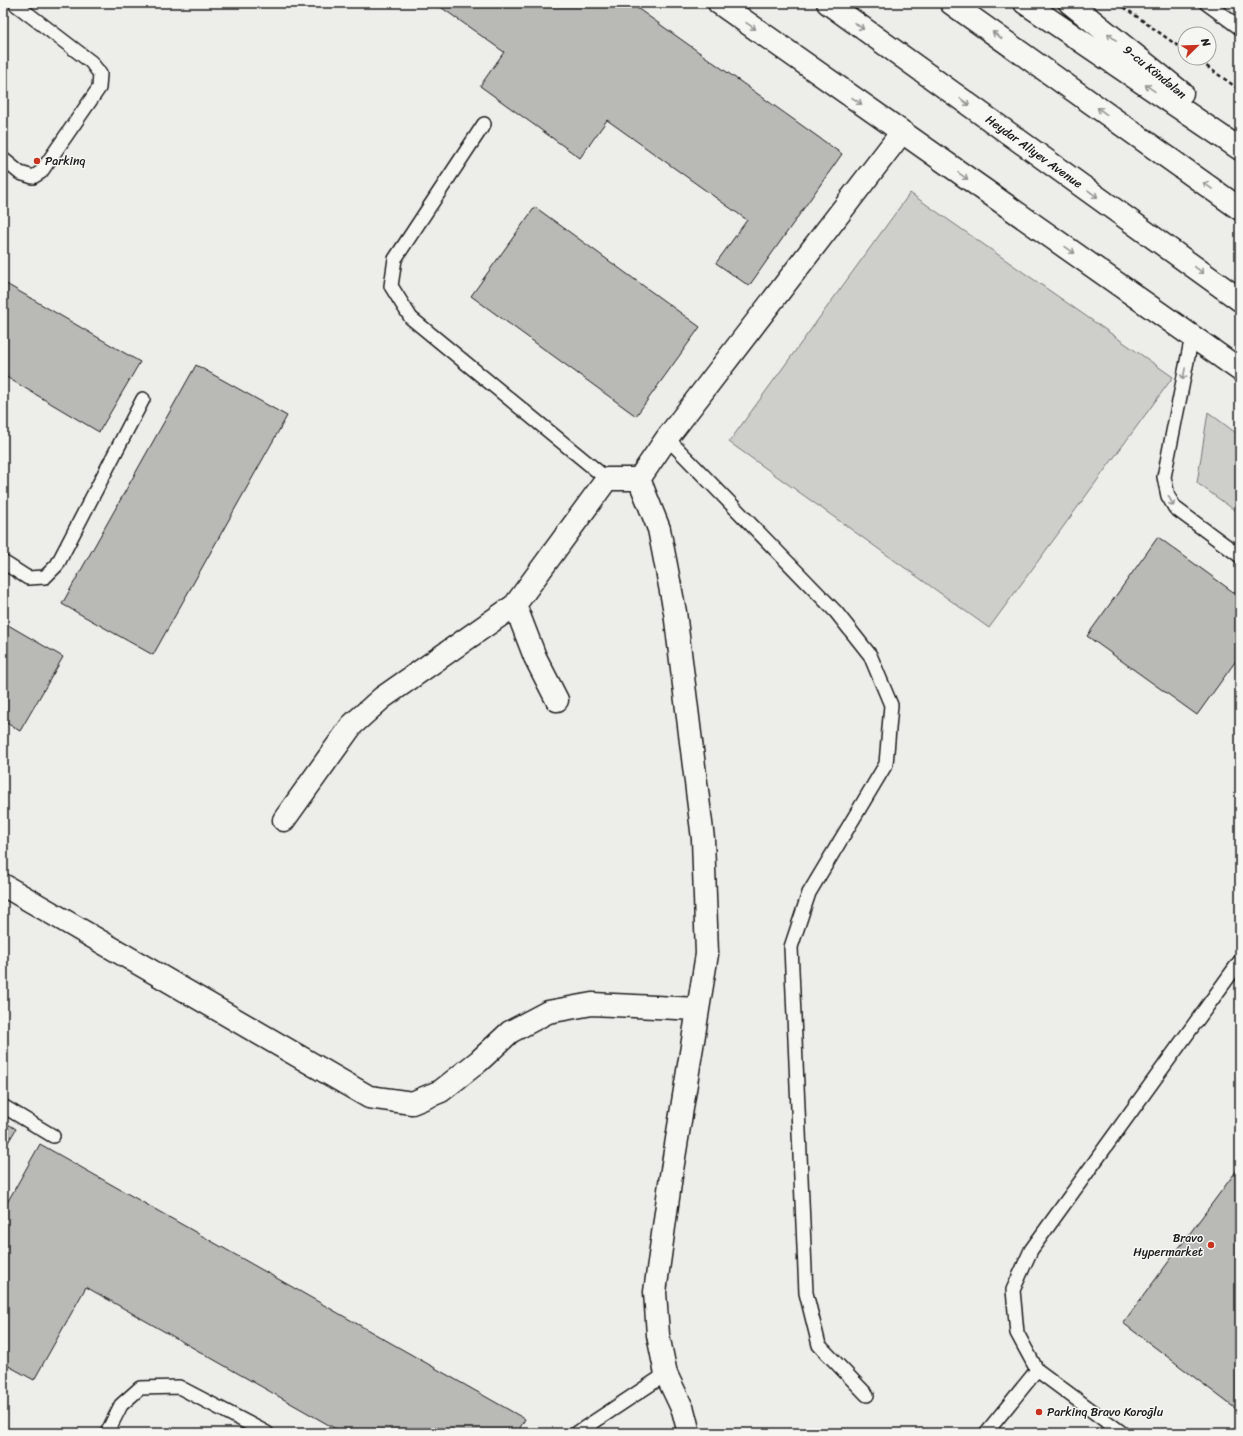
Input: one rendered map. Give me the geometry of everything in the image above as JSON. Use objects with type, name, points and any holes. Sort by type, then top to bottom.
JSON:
[{"type":"main road","points":[[719,3],[1240,370]]},
{"type":"main road","name":"Heydar Aliyev Avenue","points":[[828,3],[1240,300]]},
{"type":"main road","points":[[951,3],[1240,209]]},
{"type":"main road","points":[[1025,3],[1240,149]]},
{"type":"main road","name":"9-cu Köndələn","points":[[1070,3],[1240,141]]},
{"type":"main road","points":[[639,479],[667,438],[902,132]]},
{"type":"main road","points":[[284,820],[352,725],[382,698],[515,605],[607,479],[639,479]]},
{"type":"main road","points":[[639,479],[659,529],[675,612],[703,839],[707,954],[671,1176],[655,1292],[658,1335],[666,1374],[683,1410],[689,1433]]},
{"type":"main road","points":[[515,605],[535,657],[557,700]]},
{"type":"main road","points":[[3,885],[369,1097],[412,1103],[441,1091],[479,1061],[510,1032],[548,1012],[592,1004],[698,1009]]},
{"type":"lane","points":[[3,159],[20,173],[33,177],[41,172],[99,88],[100,74],[90,62],[14,3]]},
{"type":"lane","points":[[1206,3],[1240,28]]},
{"type":"lane","points":[[484,124],[395,259],[391,286],[411,318],[607,479]]},
{"type":"lane","points":[[1192,336],[1164,477],[1168,496],[1175,508],[1240,556]]},
{"type":"lane","points":[[3,562],[28,578],[45,577],[57,565],[143,399]]},
{"type":"lane","points":[[667,438],[836,612],[870,655],[891,705],[886,764],[809,893],[791,947],[806,1293],[818,1345],[867,1395]]},
{"type":"lane","points":[[1122,1433],[1037,1370],[1016,1333],[1013,1290],[1031,1250],[1240,961]]},
{"type":"lane","points":[[3,1106],[53,1136]]},
{"type":"lane","points":[[986,1433],[1037,1370]]},
{"type":"lane","points":[[577,1433],[666,1374]]},
{"type":"lane","points":[[107,1433],[121,1405],[140,1388],[179,1387],[267,1433]]},
{"type":"path","points":[[1118,3],[1177,45]]},
{"type":"path","points":[[1206,66],[1240,90]]},
{"type":"shaded area","points":[[910,193],[1173,377],[989,628],[729,442]]},
{"type":"shaded area","points":[[1208,412],[1240,436],[1240,514],[1197,483]]},
{"type":"building","points":[[435,3],[630,3],[842,154],[749,286],[716,263],[747,220],[607,120],[580,158],[480,86],[504,52]]},
{"type":"building","points":[[535,207],[700,327],[636,416],[471,296]]},
{"type":"building","points":[[3,282],[140,362],[99,432],[3,375]]},
{"type":"building","points":[[196,365],[287,416],[153,655],[62,604]]},
{"type":"building","points":[[1158,537],[1240,597],[1240,655],[1197,715],[1087,636]]},
{"type":"building","points":[[3,622],[63,657],[20,731],[3,721]]},
{"type":"building","points":[[3,1121],[16,1129],[3,1151]]},
{"type":"building","points":[[40,1144],[525,1419],[517,1433],[343,1433],[86,1287],[34,1380],[3,1363],[3,1210]]},
{"type":"building","name":"Bravo Hypermarket","points":[[1240,1166],[1240,1412],[1123,1323]]},
{"type":"place","name":"Parkinq","points":[[37,161]]},
{"type":"place","name":"Bravo Hypermarket","points":[[1211,1245]]},
{"type":"place","name":"Parkinq Bravo Koroğlu","points":[[1039,1412]]}]
